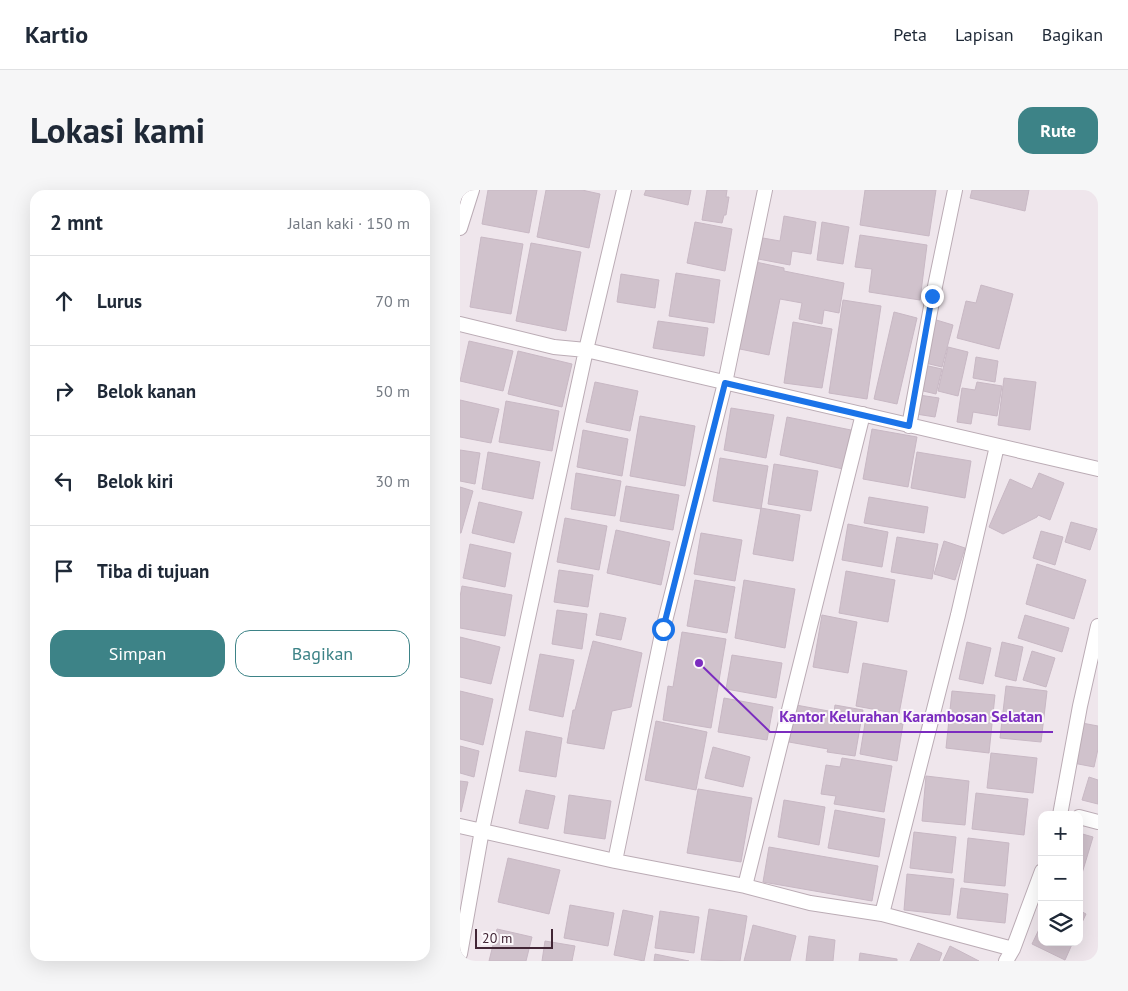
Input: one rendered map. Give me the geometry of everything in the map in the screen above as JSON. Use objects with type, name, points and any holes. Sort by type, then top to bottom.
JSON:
[{"type":"street","points":[[460,228],[472,190]]},
{"type":"street","points":[[460,954],[482,830],[586,350],[624,190]]},
{"type":"street","points":[[615,861],[663,629],[725,383],[764,190]]},
{"type":"street","points":[[909,426],[932,296],[955,190]]},
{"type":"street","points":[[460,324],[554,347],[586,350],[1098,469]]},
{"type":"street","points":[[745,886],[863,414]]},
{"type":"street","points":[[882,914],[958,615],[997,446]]},
{"type":"street","points":[[1063,811],[1080,706],[1098,626]]},
{"type":"street","points":[[1083,818],[1098,822]]},
{"type":"street","points":[[460,826],[615,861],[745,886],[810,902],[882,914],[1010,955],[1038,882]]},
{"type":"building","points":[[488,190],[537,190],[529,233],[482,224]]},
{"type":"building","points":[[546,190],[582,190],[600,194],[589,248],[537,237]]},
{"type":"building","points":[[646,190],[691,190],[688,205],[644,195]]},
{"type":"building","points":[[707,190],[727,190],[726,197],[729,197],[726,215],[724,215],[722,223],[702,220]]},
{"type":"building","points":[[865,190],[936,190],[929,236],[860,225]]},
{"type":"building","points":[[972,190],[1029,190],[1025,211],[970,198]]},
{"type":"building","points":[[784,216],[816,222],[811,254],[792,251],[790,265],[753,258],[757,237],[780,241]]},
{"type":"building","points":[[695,222],[732,229],[725,271],[687,263]]},
{"type":"building","points":[[822,222],[849,227],[843,264],[817,260]]},
{"type":"building","points":[[860,235],[927,245],[920,300],[869,292],[872,269],[855,267]]},
{"type":"building","points":[[481,237],[523,244],[511,314],[470,307]]},
{"type":"building","points":[[531,243],[581,252],[566,331],[516,321]]},
{"type":"building","points":[[751,261],[784,268],[784,271],[844,283],[839,313],[824,310],[822,324],[799,319],[802,303],[780,299],[769,355],[735,348]]},
{"type":"building","points":[[676,273],[720,280],[714,323],[669,316]]},
{"type":"building","points":[[621,274],[659,280],[655,308],[617,302]]},
{"type":"building","points":[[981,285],[1013,294],[999,349],[957,338],[966,301],[976,303]]},
{"type":"building","points":[[843,300],[881,306],[867,399],[829,393]]},
{"type":"building","points":[[894,312],[917,318],[897,404],[874,399]]},
{"type":"building","points":[[933,319],[953,325],[942,367],[921,362]]},
{"type":"building","points":[[658,321],[708,328],[704,356],[653,348]]},
{"type":"building","points":[[793,322],[832,329],[822,388],[784,383]]},
{"type":"building","points":[[469,341],[513,351],[503,391],[460,381]]},
{"type":"building","points":[[948,347],[968,352],[958,396],[938,391]]},
{"type":"building","points":[[518,351],[572,364],[562,407],[508,394]]},
{"type":"building","points":[[976,357],[998,361],[995,382],[973,378]]},
{"type":"building","points":[[924,365],[942,369],[936,394],[919,390]]},
{"type":"building","points":[[1004,378],[1036,382],[1030,430],[998,425]]},
{"type":"building","points":[[595,382],[638,391],[630,431],[586,422]]},
{"type":"building","points":[[977,382],[1002,386],[997,416],[973,412],[971,424],[957,422],[962,388],[975,390]]},
{"type":"building","points":[[919,395],[939,398],[935,417],[916,414]]},
{"type":"building","points":[[460,400],[499,409],[491,443],[460,437]]},
{"type":"building","points":[[506,401],[559,411],[552,451],[499,442]]},
{"type":"building","points":[[731,408],[774,415],[766,458],[724,450]]},
{"type":"building","points":[[640,416],[695,426],[685,486],[630,476]]},
{"type":"building","points":[[787,417],[851,430],[843,469],[780,455]]},
{"type":"building","points":[[872,429],[917,437],[908,487],[863,479]]},
{"type":"building","points":[[583,430],[628,439],[622,476],[577,467]]},
{"type":"building","points":[[460,450],[480,453],[475,484],[460,481]]},
{"type":"building","points":[[488,452],[540,462],[533,499],[482,489]]},
{"type":"building","points":[[917,452],[971,461],[965,498],[911,488]]},
{"type":"building","points":[[720,458],[768,466],[761,509],[713,501]]},
{"type":"building","points":[[774,464],[818,471],[811,511],[768,504]]},
{"type":"building","points":[[576,473],[621,481],[615,516],[571,509]]},
{"type":"building","points":[[1039,473],[1064,483],[1050,520],[1038,515],[1003,534],[989,527],[1010,479],[1032,489]]},
{"type":"building","points":[[626,486],[679,495],[673,530],[620,521]]},
{"type":"building","points":[[460,487],[473,491],[461,533],[460,533]]},
{"type":"building","points":[[869,497],[928,507],[924,533],[864,523]]},
{"type":"building","points":[[479,502],[522,512],[514,543],[472,533]]},
{"type":"building","points":[[761,508],[800,515],[793,561],[753,554]]},
{"type":"building","points":[[565,518],[607,526],[599,570],[557,562]]},
{"type":"building","points":[[1071,522],[1097,529],[1090,550],[1065,542]]},
{"type":"building","points":[[848,524],[888,532],[882,567],[842,560]]},
{"type":"building","points":[[616,530],[670,542],[661,585],[607,573]]},
{"type":"building","points":[[1041,531],[1063,537],[1055,565],[1033,558]]},
{"type":"building","points":[[701,533],[742,540],[735,581],[694,574]]},
{"type":"building","points":[[897,537],[938,544],[932,579],[891,572]]},
{"type":"building","points":[[944,541],[965,548],[955,580],[934,574]]},
{"type":"building","points":[[470,544],[511,553],[505,587],[463,578]]},
{"type":"building","points":[[1037,564],[1086,580],[1074,619],[1026,604]]},
{"type":"building","points":[[559,570],[593,575],[588,607],[554,602]]},
{"type":"building","points":[[846,571],[895,580],[888,622],[839,613]]},
{"type":"building","points":[[695,580],[735,587],[727,633],[687,626]]},
{"type":"building","points":[[744,580],[795,589],[785,648],[735,638]]},
{"type":"building","points":[[462,586],[512,595],[505,636],[460,628]]},
{"type":"building","points":[[557,610],[587,614],[582,649],[552,644]]},
{"type":"building","points":[[600,613],[626,618],[621,640],[596,635]]},
{"type":"building","points":[[822,615],[857,622],[848,673],[813,667]]},
{"type":"building","points":[[1025,615],[1069,628],[1062,652],[1018,638]]},
{"type":"building","points":[[682,632],[726,639],[711,728],[663,720],[668,686],[673,687]]},
{"type":"building","points":[[460,637],[500,647],[491,684],[460,677]]},
{"type":"building","points":[[593,641],[642,653],[631,707],[612,711],[604,749],[567,743],[573,710],[575,710]]},
{"type":"building","points":[[967,642],[991,648],[983,684],[959,679]]},
{"type":"building","points":[[1002,642],[1023,647],[1016,681],[995,676]]},
{"type":"building","points":[[1032,651],[1055,658],[1046,687],[1023,680]]},
{"type":"building","points":[[540,654],[574,660],[563,717],[529,710]]},
{"type":"building","points":[[732,655],[782,663],[776,698],[726,689]]},
{"type":"building","points":[[863,663],[907,671],[899,714],[856,706]]},
{"type":"building","points":[[1006,686],[1047,691],[1041,742],[1000,738]]},
{"type":"building","points":[[460,691],[493,699],[483,745],[460,739]]},
{"type":"building","points":[[952,691],[995,695],[989,753],[946,748]]},
{"type":"building","points":[[724,698],[773,707],[767,740],[718,732]]},
{"type":"building","points":[[796,705],[834,712],[835,705],[863,710],[855,756],[827,752],[828,749],[789,742]]},
{"type":"building","points":[[866,717],[903,724],[897,761],[860,754]]},
{"type":"building","points":[[656,721],[707,732],[696,790],[645,780]]},
{"type":"building","points":[[1082,723],[1098,726],[1098,749],[1094,767],[1073,763]]},
{"type":"building","points":[[526,731],[562,738],[556,777],[519,771]]},
{"type":"building","points":[[460,746],[479,751],[474,777],[460,773]]},
{"type":"building","points":[[713,747],[750,757],[743,787],[705,778]]},
{"type":"building","points":[[991,753],[1037,758],[1033,793],[987,788]]},
{"type":"building","points":[[842,758],[892,766],[884,812],[834,804],[836,796],[821,794],[826,765],[840,767]]},
{"type":"building","points":[[926,776],[969,781],[965,825],[922,821]]},
{"type":"building","points":[[1089,777],[1098,780],[1098,804],[1082,800]]},
{"type":"building","points":[[460,781],[468,782],[461,812],[460,811]]},
{"type":"building","points":[[698,789],[752,798],[741,862],[687,853]]},
{"type":"building","points":[[526,790],[555,796],[548,829],[519,823]]},
{"type":"building","points":[[976,793],[1028,799],[1024,835],[972,829]]},
{"type":"building","points":[[569,795],[611,801],[605,839],[564,833]]},
{"type":"building","points":[[784,800],[825,807],[819,845],[778,837]]},
{"type":"building","points":[[835,810],[885,819],[879,857],[828,848]]},
{"type":"building","points":[[914,832],[956,837],[952,873],[910,868]]},
{"type":"building","points":[[1083,834],[1093,837],[1083,870]]},
{"type":"building","points":[[968,838],[1009,843],[1005,886],[964,882]]},
{"type":"building","points":[[769,847],[878,866],[872,901],[763,882]]},
{"type":"building","points":[[508,858],[560,870],[549,914],[498,902]]},
{"type":"building","points":[[907,874],[954,879],[950,915],[904,910]]},
{"type":"building","points":[[961,888],[1008,894],[1005,923],[957,918]]},
{"type":"building","points":[[570,905],[614,913],[608,946],[564,938]]},
{"type":"building","points":[[709,909],[747,916],[740,961],[701,960]]},
{"type":"building","points":[[623,910],[653,916],[644,961],[614,955]]},
{"type":"building","points":[[660,911],[699,917],[694,953],[655,948]]},
{"type":"building","points":[[753,925],[796,936],[790,961],[744,961]]},
{"type":"building","points":[[497,929],[532,937],[526,961],[489,961]]},
{"type":"building","points":[[1038,931],[1038,946],[1071,946],[1065,960],[1032,944]]},
{"type":"building","points":[[809,936],[835,940],[833,961],[806,961]]},
{"type":"building","points":[[545,941],[575,946],[572,961],[542,961]]},
{"type":"building","points":[[918,943],[942,953],[939,961],[910,961]]},
{"type":"building","points":[[950,946],[979,961],[943,961]]},
{"type":"building","points":[[860,953],[897,959],[897,961],[859,961]]},
{"type":"building","points":[[655,954],[689,961],[654,961]]},
{"type":"place","name":"Kantor Kelurahan Karambosan Selatan","points":[[699,663]]},
{"type":"route","points":[[663,629],[725,383],[909,426],[932,296]]}]
